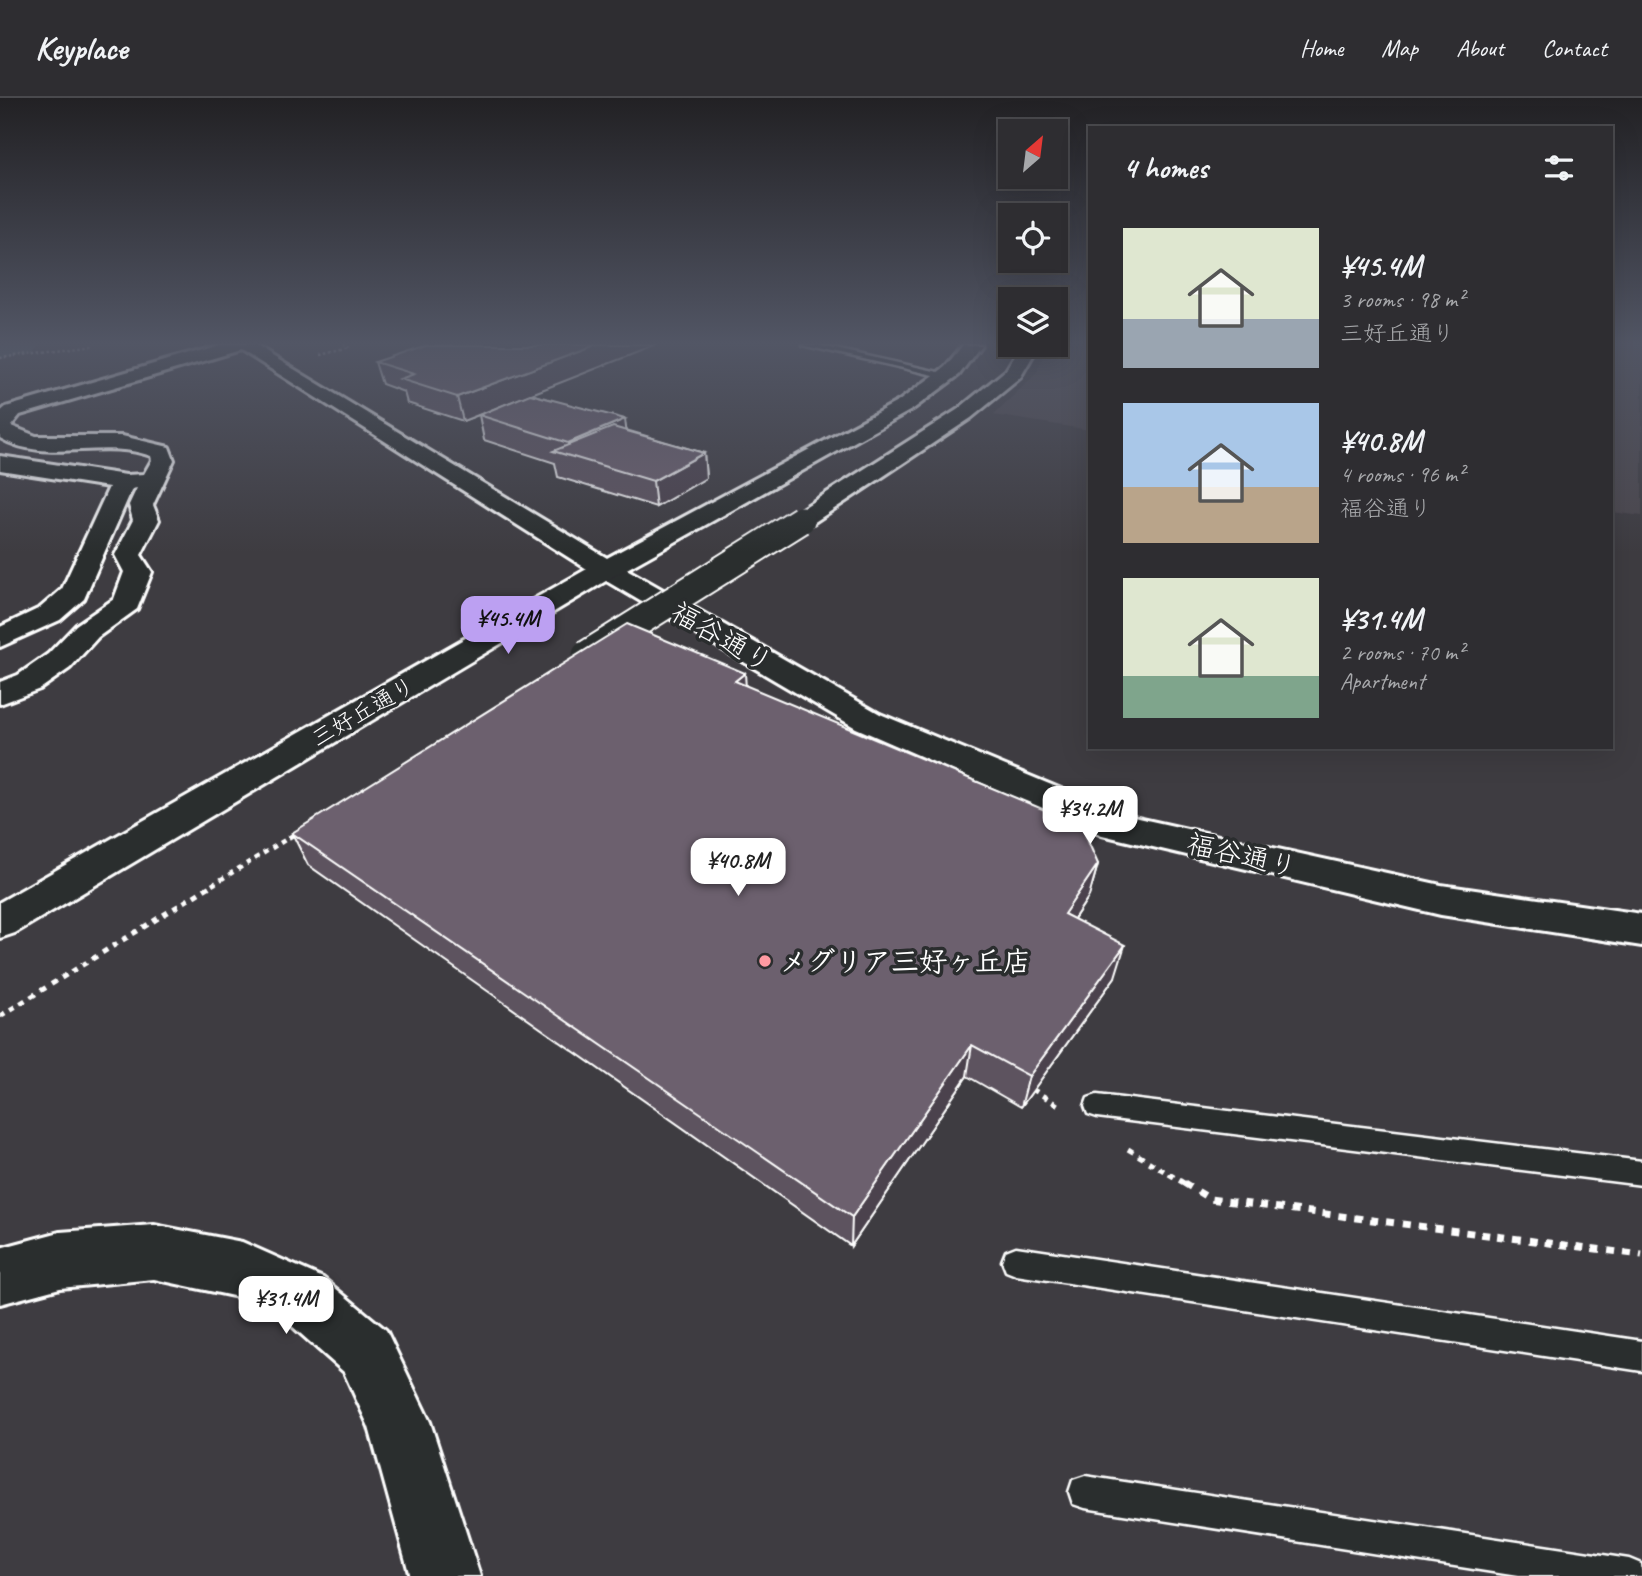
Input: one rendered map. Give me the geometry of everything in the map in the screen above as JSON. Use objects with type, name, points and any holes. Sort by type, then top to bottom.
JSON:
[{"type":"street","name":"福谷通り","points":[[354,414],[606,569],[868,721],[1115,826],[1441,900],[1642,930]]},
{"type":"street","name":"三好丘通り","points":[[0,922],[606,569],[890,414]]},
{"type":"street","points":[[582,658],[964,414]]},
{"type":"street","points":[[0,426],[12,438],[37,442],[132,443],[161,453],[163,460],[141,505],[146,520],[128,555],[138,572],[127,603],[87,631],[59,661],[29,682],[0,694]]},
{"type":"street","points":[[0,463],[123,482],[153,480]]},
{"type":"street","points":[[0,638],[50,614],[74,593],[123,482]]},
{"type":"street","points":[[0,1276],[60,1260],[154,1252],[242,1270],[303,1298],[365,1351],[399,1422],[445,1576]]},
{"type":"lane","points":[[1097,1106],[1642,1173]]},
{"type":"lane","points":[[1016,1261],[1642,1356]]},
{"type":"lane","points":[[1085,1492],[1629,1576]]},
{"type":"path","points":[[0,1016],[309,826]]},
{"type":"path","points":[[1032,1089],[1068,1111]]},
{"type":"path","points":[[1115,1140],[1210,1199],[1642,1255]]},
{"type":"shaded area","points":[[1088,414],[1088,430],[993,415]]},
{"type":"shaded area","points":[[1613,414],[1642,414],[1642,516],[1613,512]]},
{"type":"building","points":[[606,414],[625,419],[568,443],[479,415]]},
{"type":"building","points":[[613,427],[704,453],[653,481],[553,451]]},
{"type":"building","name":"メグリア三好ヶ丘店","points":[[627,624],[745,673],[735,681],[1081,825],[1098,864],[1064,914],[1125,945],[1029,1076],[972,1045],[852,1217],[292,833]]},
{"type":"place","name":"メグリア三好ヶ丘店","points":[[765,961]]}]
